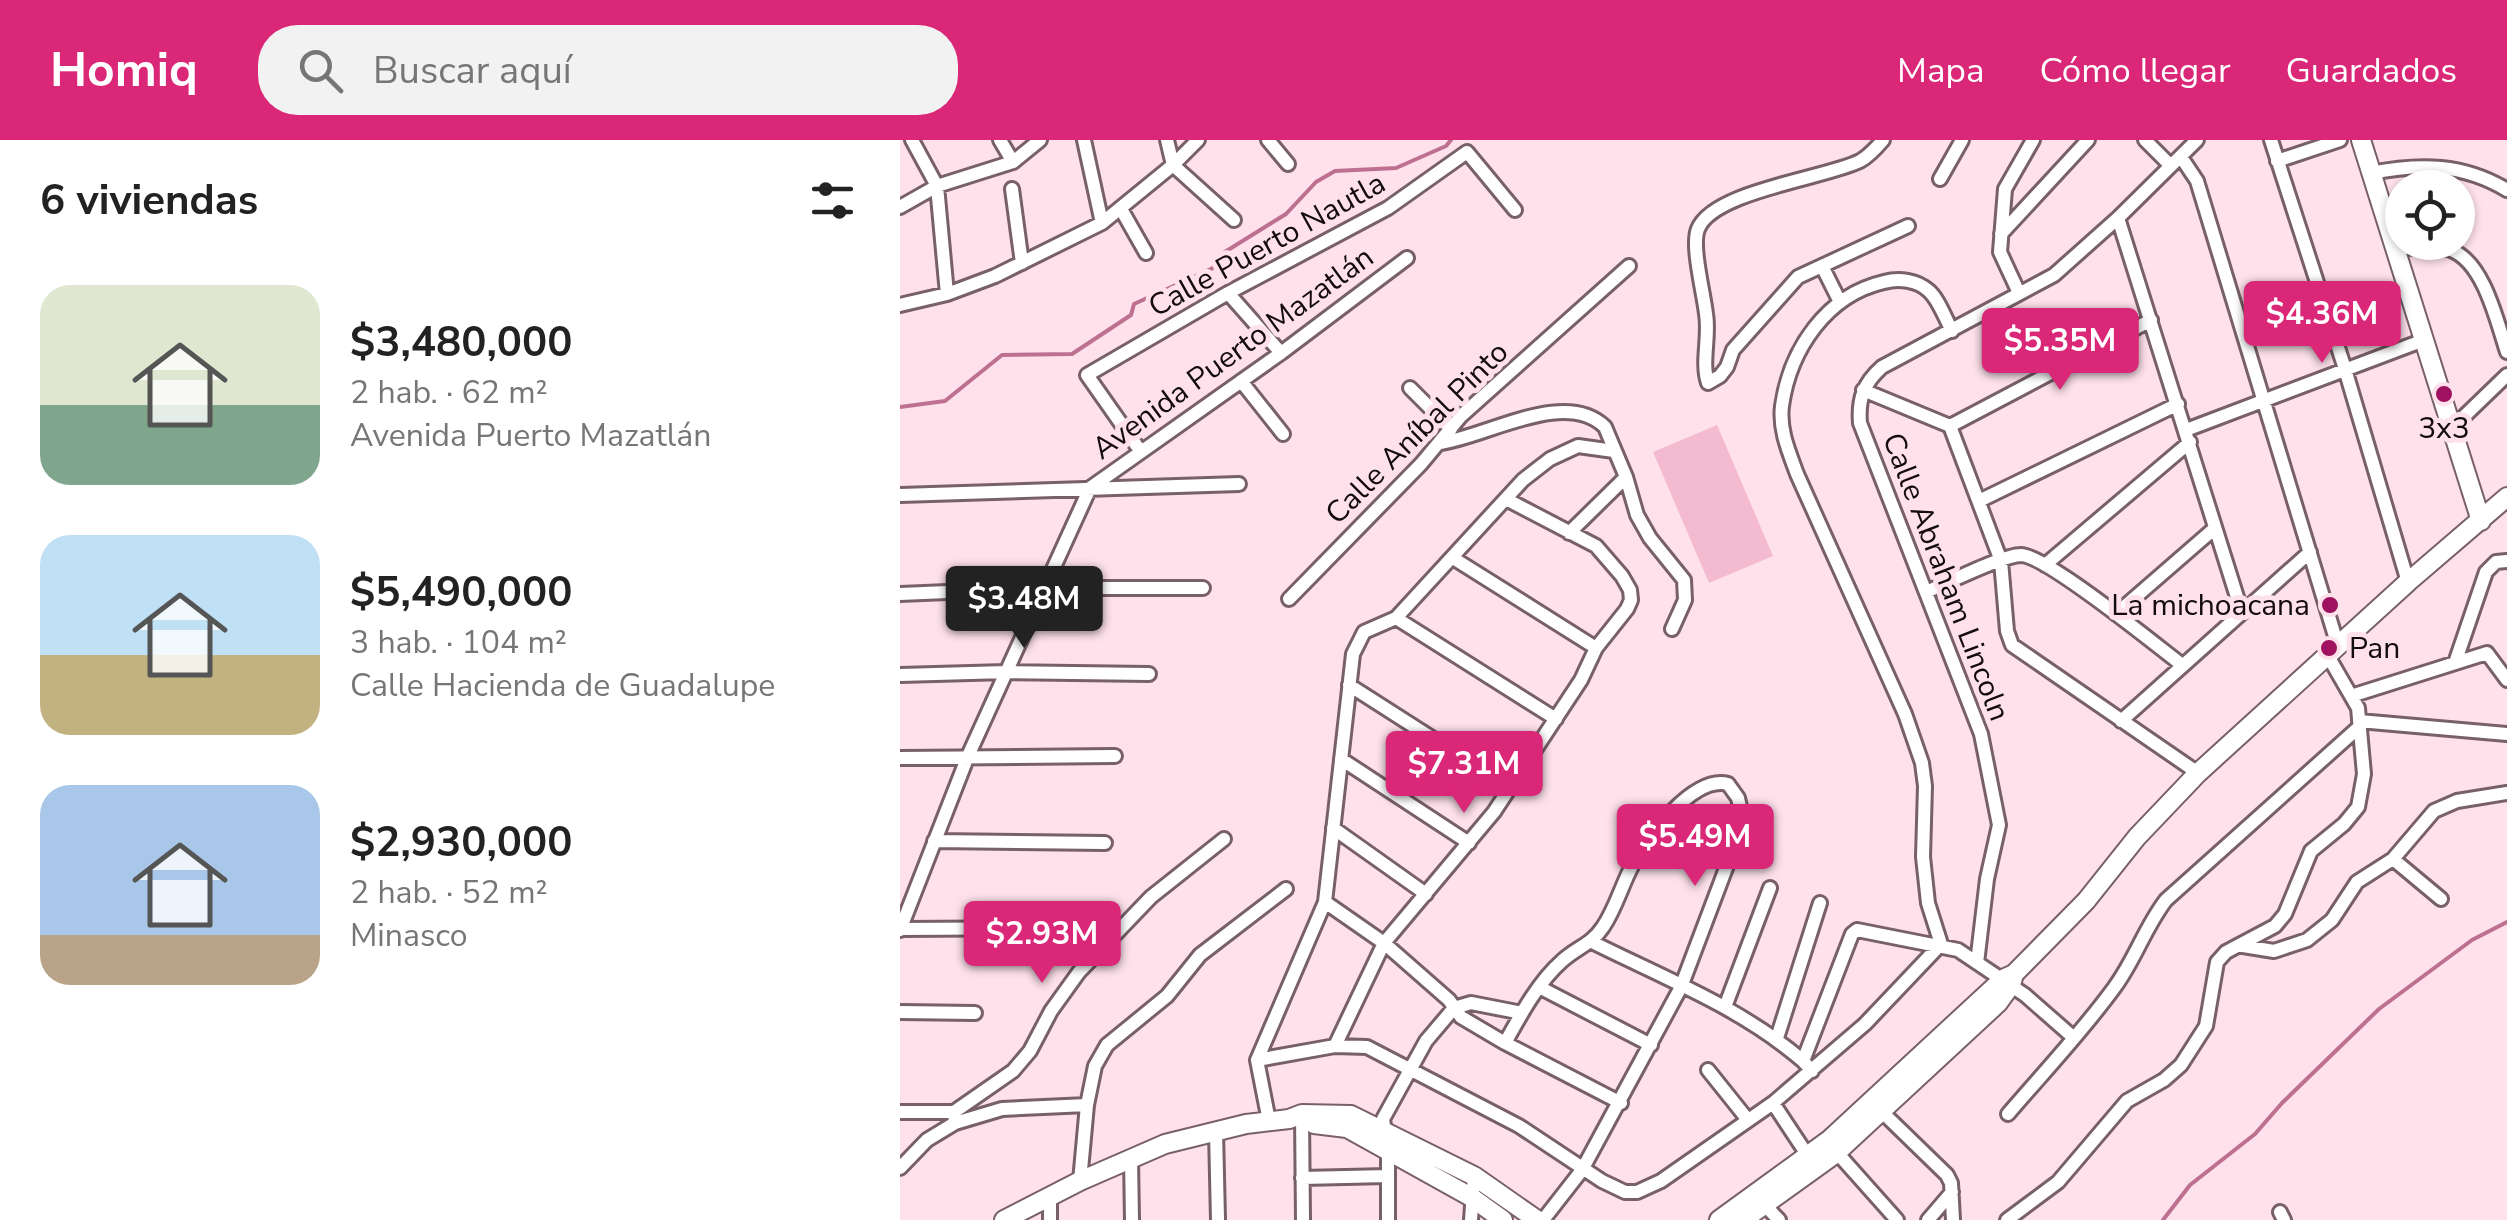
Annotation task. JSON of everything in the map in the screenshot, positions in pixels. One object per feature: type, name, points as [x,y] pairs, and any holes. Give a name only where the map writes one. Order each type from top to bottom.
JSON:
[{"type":"street","points":[[912,140],[937,186],[947,294]]},
{"type":"street","points":[[1000,140],[1013,162]]},
{"type":"street","points":[[900,207],[937,186],[1013,162],[1040,140]]},
{"type":"street","points":[[1084,140],[1102,223]]},
{"type":"street","points":[[1167,140],[1173,165],[1234,220]]},
{"type":"street","points":[[900,304],[947,294],[1022,263],[1102,223],[1198,140]]},
{"type":"street","points":[[1268,140],[1288,164]]},
{"type":"street","points":[[1883,140],[1861,160],[1728,204],[1705,219],[1697,230],[1709,334],[1705,376],[1708,383],[1720,376],[1733,350],[1798,277],[1908,226]]},
{"type":"street","points":[[1940,179],[1962,140]]},
{"type":"street","points":[[2019,293],[2000,252],[2005,189],[2033,140]]},
{"type":"street","points":[[2001,234],[2088,140]]},
{"type":"street","points":[[2007,1220],[2058,1182],[2127,1101],[2181,1066],[2206,1026],[2217,962],[2226,952],[2275,926],[2285,914],[2311,851],[2358,808],[2364,774],[2358,708],[2333,651],[2310,552],[2198,180],[2146,140]]},
{"type":"street","points":[[2198,140],[2054,274],[1882,366],[1863,390],[1950,426],[2001,561],[2012,646],[2198,773]]},
{"type":"street","points":[[2271,140],[2346,369],[2408,582]]},
{"type":"street","points":[[2277,161],[2340,140]]},
{"type":"street","points":[[2361,140],[2385,214]]},
{"type":"street","name":"Calle Puerto Nautla","points":[[1141,452],[1087,376],[1228,293],[1388,208],[1467,152],[1515,210]]},
{"type":"street","points":[[2372,172],[2402,166],[2450,168],[2472,173],[2507,190]]},
{"type":"street","points":[[1012,189],[1022,263]]},
{"type":"street","points":[[1120,209],[1146,253]]},
{"type":"street","points":[[2118,218],[2242,614]]},
{"type":"street","name":"Avenida Puerto Mazatlán","points":[[900,930],[968,756],[1090,488],[1407,258]]},
{"type":"street","points":[[2399,260],[2481,521]]},
{"type":"street","points":[[2467,260],[2485,286],[2507,352]]},
{"type":"street","name":"Calle Aníbal Pinto","points":[[1290,599],[1440,443],[1461,416],[1629,266]]},
{"type":"street","points":[[1822,266],[1838,300]]},
{"type":"street","points":[[1941,944],[1928,903],[1923,858],[1925,786],[1916,743],[1834,562],[1784,435],[1782,410],[1786,389],[1808,336],[1838,300],[1878,283],[1914,283],[1935,298],[1952,331]]},
{"type":"street","points":[[1228,293],[1282,352]]},
{"type":"street","points":[[1950,426],[2150,320]]},
{"type":"street","points":[[2045,565],[2188,436],[2264,400],[2424,340]]},
{"type":"street","points":[[2451,428],[2507,375]]},
{"type":"street","points":[[1241,381],[1283,434]]},
{"type":"street","points":[[1410,388],[1450,430]]},
{"type":"street","name":"Calle Abraham Lincoln","points":[[1863,390],[1860,423],[1978,721],[1999,824],[1976,962]]},
{"type":"street","points":[[1979,502],[2178,404]]},
{"type":"street","points":[[1440,443],[1540,414],[1585,414],[1599,422],[1605,427],[1626,478],[1637,515],[1684,580],[1685,600],[1672,629]]},
{"type":"street","points":[[1269,1120],[1257,1060],[1325,902],[1357,640],[1375,625],[1396,618],[1523,480],[1568,449],[1578,446],[1614,451]]},
{"type":"street","points":[[1568,533],[1626,478]]},
{"type":"street","points":[[900,494],[1239,484]]},
{"type":"street","points":[[1719,1220],[1760,1200],[1832,1147],[1998,1003],[2009,979],[2086,900],[2137,837],[2198,773],[2408,582],[2507,498]]},
{"type":"street","points":[[1335,1046],[1384,942],[1469,843],[1510,788],[1556,719],[1596,648],[1627,609],[1630,590],[1596,546],[1506,499]]},
{"type":"street","points":[[2116,614],[2215,528]]},
{"type":"street","points":[[2121,722],[2310,552]]},
{"type":"street","points":[[1926,592],[2001,561],[2021,555],[2033,557],[2182,665]]},
{"type":"street","points":[[1453,558],[1596,648]]},
{"type":"street","points":[[2455,662],[2486,572],[2496,562],[2507,560]]},
{"type":"street","points":[[900,594],[1044,588],[1203,588]]},
{"type":"street","points":[[1396,618],[1556,719]]},
{"type":"street","points":[[2351,696],[2487,653],[2507,680]]},
{"type":"street","points":[[900,675],[1148,674]]},
{"type":"street","points":[[1349,684],[1510,788]]},
{"type":"street","points":[[2008,1114],[2115,987],[2166,900],[2359,724],[2507,734]]},
{"type":"street","points":[[900,758],[1115,756]]},
{"type":"street","points":[[1341,760],[1469,843]]},
{"type":"street","points":[[1004,1220],[1131,1158],[1216,1130],[1269,1120],[1351,1114],[1474,1176],[1540,1220],[1582,1170],[1681,987],[1737,839],[1738,798],[1728,784],[1717,781],[1696,790],[1654,834],[1635,860],[1606,924],[1592,942],[1562,960],[1522,1012],[1505,1044]]},
{"type":"street","points":[[2242,946],[2274,951],[2307,940],[2332,920],[2356,882],[2393,858],[2441,806],[2507,793]]},
{"type":"street","points":[[1333,828],[1426,894]]},
{"type":"street","points":[[900,1168],[927,1140],[1013,1071],[1030,1052],[1050,1011],[1079,972],[1141,906],[1224,839]]},
{"type":"street","points":[[934,841],[1105,843]]},
{"type":"street","points":[[2393,858],[2441,900]]},
{"type":"street","points":[[1725,1008],[1770,888]]},
{"type":"street","points":[[1080,1181],[1087,1105],[1095,1066],[1106,1045],[1167,996],[1200,955],[1286,890]]},
{"type":"street","points":[[1325,902],[1384,942],[1460,1017],[1621,1102]]},
{"type":"street","points":[[1777,1038],[1820,904]]},
{"type":"street","points":[[900,930],[1072,928]]},
{"type":"street","points":[[1807,1066],[1852,934],[1857,930],[1958,950],[2009,979],[2074,1038]]},
{"type":"street","points":[[1592,942],[1725,1008],[1777,1038],[1807,1066]]},
{"type":"street","points":[[1257,1060],[1335,1046],[1367,1047],[1519,1126],[1613,1187],[1637,1192],[1661,1181],[1773,1103],[1807,1066],[1865,1024],[1941,944]]},
{"type":"street","points":[[1541,988],[1651,1044]]},
{"type":"street","points":[[1388,1220],[1388,1153],[1383,1119],[1426,1041],[1454,1008],[1471,1003],[1522,1012]]},
{"type":"street","points":[[900,1012],[975,1013]]},
{"type":"street","points":[[1708,1070],[1748,1120]]},
{"type":"street","points":[[1773,1103],[1812,1162]]},
{"type":"street","points":[[900,1112],[955,1117],[1002,1109],[1087,1105]]},
{"type":"street","points":[[1878,1107],[1947,1175],[1953,1220]]},
{"type":"street","points":[[1298,1119],[1347,1128],[1471,1197],[1503,1220]]},
{"type":"street","points":[[1298,1119],[1303,1220]]},
{"type":"street","points":[[1216,1130],[1218,1220]]},
{"type":"street","points":[[1832,1147],[1897,1220]]},
{"type":"street","points":[[1131,1158],[1132,1220]]},
{"type":"street","points":[[1302,1178],[1388,1176]]},
{"type":"street","points":[[1471,1220],[1474,1176]]},
{"type":"street","points":[[1928,1220],[1952,1192]]},
{"type":"street","points":[[1050,1197],[1050,1220]]},
{"type":"street","points":[[1742,1220],[1760,1200]]},
{"type":"street","points":[[1760,1200],[1779,1220]]},
{"type":"shaded area","points":[[1717,425],[1773,556],[1709,583],[1653,452]]},
{"type":"waterway","points":[[900,407],[945,401],[1002,355],[1072,354],[1131,315],[1134,304],[1213,268],[1220,255],[1286,214],[1316,182],[1335,171],[1396,168],[1446,146],[1451,140]]},
{"type":"waterway","points":[[2163,1220],[2190,1185],[2255,1134],[2379,1009],[2472,940],[2507,922]]},
{"type":"place","name":"3x3","points":[[2444,394]]},
{"type":"place","name":"La michoacana","points":[[2330,605]]},
{"type":"place","name":"Pan","points":[[2329,648]]}]
